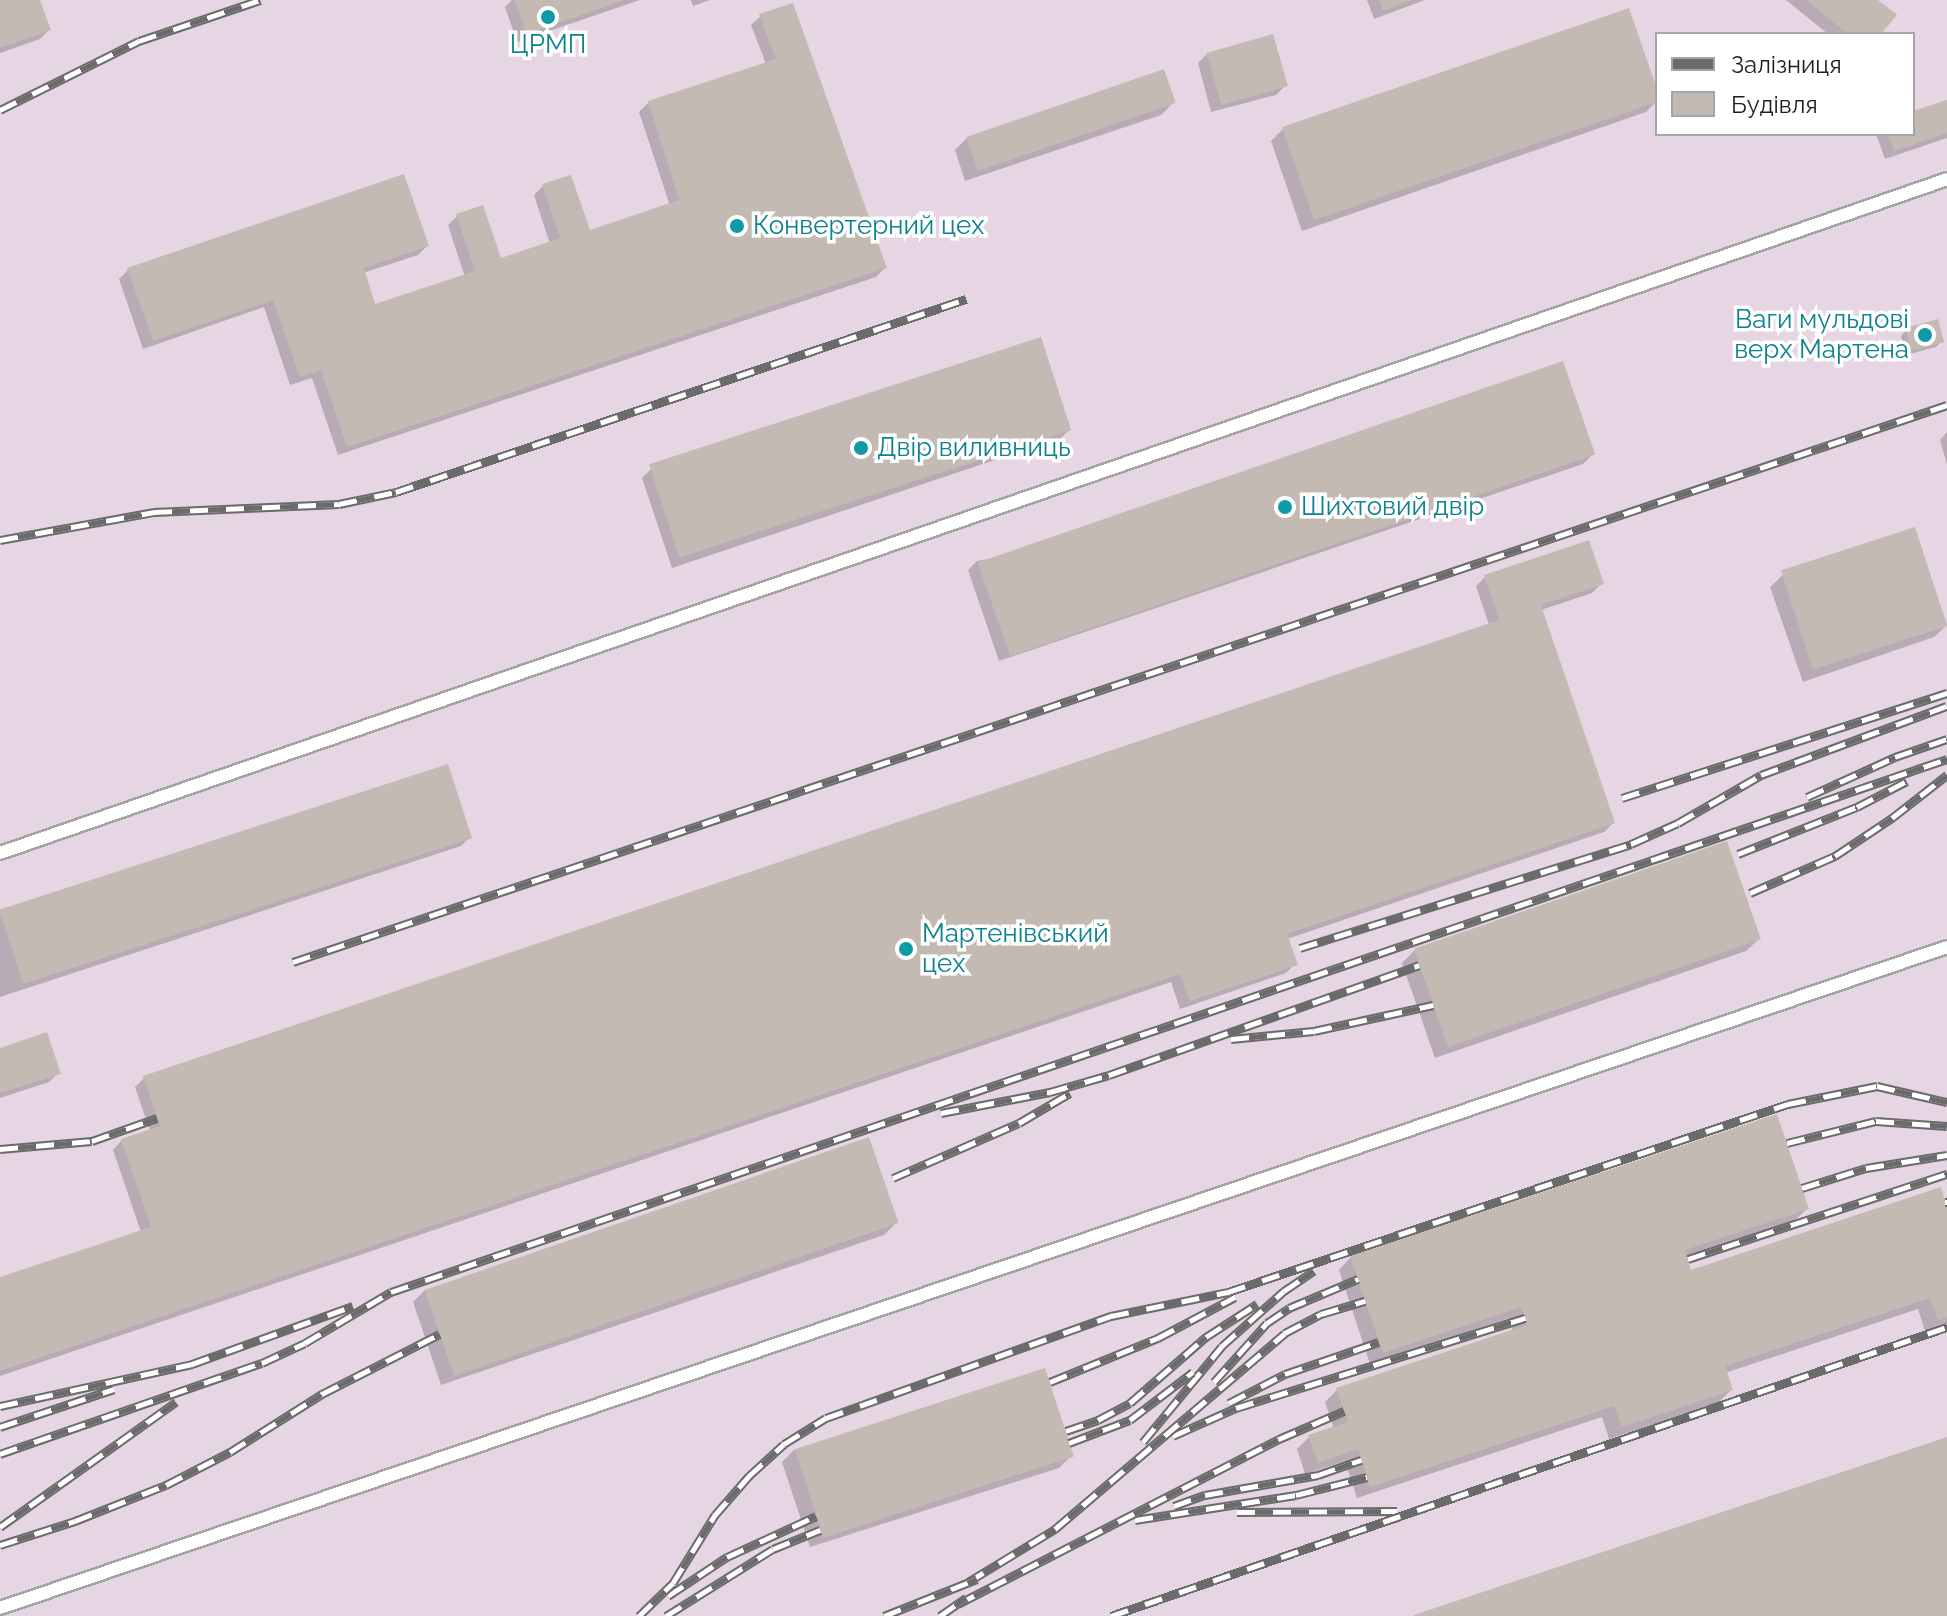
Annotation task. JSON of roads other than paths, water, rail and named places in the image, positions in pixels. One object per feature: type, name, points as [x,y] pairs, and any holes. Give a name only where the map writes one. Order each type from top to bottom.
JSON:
[{"type":"lane","points":[[0,853],[1947,179]]},
{"type":"lane","points":[[0,1608],[1947,947]]},
{"type":"railway","points":[[0,110],[139,41],[260,0]]},
{"type":"railway","points":[[0,540],[154,512],[339,504],[396,492],[966,299]]},
{"type":"railway","points":[[293,962],[1947,405]]},
{"type":"railway","points":[[1622,798],[1947,693]]},
{"type":"railway","points":[[1300,948],[1631,844],[1678,823],[1761,775],[1947,706]]},
{"type":"railway","points":[[1807,797],[1895,757],[1947,739]]},
{"type":"railway","points":[[0,1454],[262,1363],[305,1343],[391,1292],[1947,759]]},
{"type":"railway","points":[[1750,893],[1835,856],[1892,818],[1947,775]]},
{"type":"railway","points":[[1738,854],[1857,807],[1907,781]]},
{"type":"railway","points":[[941,1113],[1050,1092],[1109,1075],[1419,965]]},
{"type":"railway","points":[[1231,1039],[1314,1031],[1433,1005]]},
{"type":"railway","points":[[639,1616],[673,1583],[715,1515],[749,1476],[784,1444],[826,1418],[1111,1316],[1228,1292],[1788,1104],[1877,1086],[1947,1102]]},
{"type":"railway","points":[[893,1178],[1019,1123],[1070,1093]]},
{"type":"railway","points":[[0,1149],[92,1141],[157,1118]]},
{"type":"railway","points":[[1787,1143],[1876,1121],[1947,1126]]},
{"type":"railway","points":[[1802,1188],[1866,1168],[1947,1155]]},
{"type":"railway","points":[[1688,1259],[1947,1174]]},
{"type":"railway","points":[[1143,1442],[1222,1346],[1284,1291],[1314,1271]]},
{"type":"railway","points":[[1214,1382],[1267,1323],[1289,1308],[1358,1279]]},
{"type":"railway","points":[[1050,1382],[1158,1338],[1235,1297]]},
{"type":"railway","points":[[968,1582],[1055,1529],[1285,1333],[1321,1314],[1365,1301]]},
{"type":"railway","points":[[1066,1431],[1098,1420],[1130,1403],[1206,1337],[1257,1304]]},
{"type":"railway","points":[[0,1406],[192,1364],[353,1306]]},
{"type":"railway","points":[[1173,1436],[1236,1408],[1525,1318]]},
{"type":"railway","points":[[1111,1616],[1947,1327]]},
{"type":"railway","points":[[0,1545],[75,1521],[166,1485],[230,1452],[322,1394],[440,1334]]},
{"type":"railway","points":[[1229,1403],[1285,1374],[1379,1342]]},
{"type":"railway","points":[[1069,1443],[1130,1420],[1193,1372]]},
{"type":"railway","points":[[0,1427],[114,1389]]},
{"type":"railway","points":[[0,1527],[176,1402]]},
{"type":"railway","points":[[958,1604],[1279,1439],[1344,1411]]},
{"type":"railway","points":[[1174,1506],[1205,1495],[1318,1475],[1361,1460]]},
{"type":"railway","points":[[1135,1520],[1296,1495],[1367,1477]]},
{"type":"railway","points":[[1237,1512],[1397,1511]]},
{"type":"railway","points":[[668,1596],[727,1557],[816,1516]]},
{"type":"railway","points":[[666,1616],[773,1549],[820,1530]]},
{"type":"railway","points":[[884,1616],[977,1579]]},
{"type":"railway","points":[[940,1616],[966,1598]]},
{"type":"place","name":"ЦРМП","points":[[548,17]]},
{"type":"place","name":"Конвертерний цех","points":[[737,226]]},
{"type":"place","name":"Ваги мульдові верх Мартена","points":[[1925,335]]},
{"type":"place","name":"Двір виливниць","points":[[861,448]]},
{"type":"place","name":"Шихтовий двір","points":[[1285,507]]},
{"type":"place","name":"Мартенівський цех","points":[[906,949]]}]
